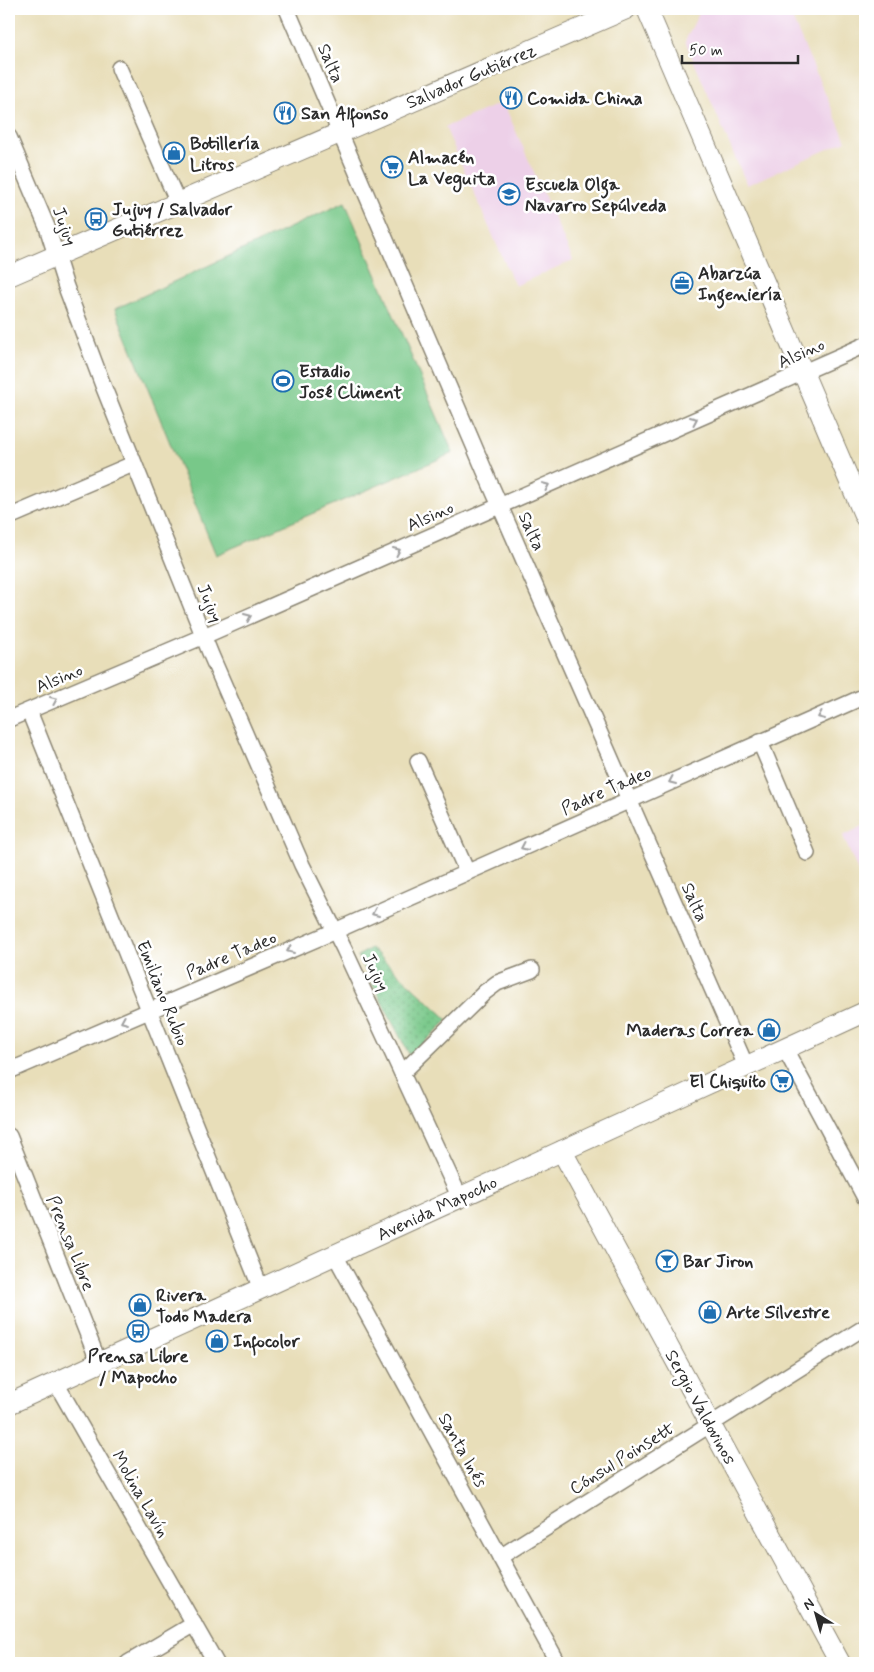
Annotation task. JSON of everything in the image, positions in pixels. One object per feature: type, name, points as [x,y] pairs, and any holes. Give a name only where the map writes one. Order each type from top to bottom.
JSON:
[{"type":"main road","name":"Salvador Gutiérrez","points":[[9,276],[626,9]]},
{"type":"main road","points":[[647,9],[865,517]]},
{"type":"main road","name":"Avenida Mapocho","points":[[9,1404],[865,1012]]},
{"type":"main road","name":"Sergio Valdovinos","points":[[562,1151],[840,1663]]},
{"type":"street","name":"Salta","points":[[287,9],[500,506],[746,1066]]},
{"type":"street","points":[[119,68],[178,203]]},
{"type":"street","name":"Jujuy","points":[[9,137],[47,227],[66,287],[133,464],[204,636],[302,865],[460,1198]]},
{"type":"street","name":"Alsino","points":[[9,720],[865,345]]},
{"type":"street","points":[[9,517],[133,464]]},
{"type":"street","name":"Padre Tadeo","points":[[9,1071],[334,931],[865,696]]},
{"type":"street","name":"Emiliano Rubio","points":[[29,711],[261,1288]]},
{"type":"street","points":[[760,742],[808,853]]},
{"type":"street","points":[[418,761],[467,872]]},
{"type":"street","points":[[402,1073],[484,992],[497,983],[532,970]]},
{"type":"street","points":[[785,1049],[865,1198]]},
{"type":"street","name":"Prensa Libre","points":[[9,1136],[99,1363]]},
{"type":"street","name":"Santa Inés","points":[[335,1255],[558,1663]]},
{"type":"street","name":"Cónsul Poinsett","points":[[500,1557],[865,1327]]},
{"type":"street","name":"Molina Lavín","points":[[56,1383],[216,1663]]},
{"type":"street","points":[[128,1663],[194,1624]]},
{"type":"shaded area","points":[[708,9],[788,9],[846,141],[747,185],[685,41],[699,13]]},
{"type":"shaded area","name":"Escuela Olga Navarro Sepúlveda","points":[[503,102],[573,260],[515,286],[445,127]]},
{"type":"shaded area","points":[[865,825],[865,888],[843,836]]},
{"type":"green space","name":"Estadio José Climent","points":[[345,202],[453,453],[216,555],[115,309]]},
{"type":"green space","points":[[371,948],[448,1020],[410,1056],[358,956]]},
{"type":"place","name":"Comida China","points":[[511,98]]},
{"type":"place","name":"San Alfonso","points":[[285,113]]},
{"type":"place","name":"Botillería Litros","points":[[174,153]]},
{"type":"place","name":"Almacén La Veguita","points":[[392,167]]},
{"type":"place","name":"Escuela Olga Navarro Sepúlveda","points":[[509,194]]},
{"type":"place","name":"Jujuy / Salvador Gutiérrez","points":[[96,219]]},
{"type":"place","name":"Abarzúa Ingeniería","points":[[682,283]]},
{"type":"place","name":"Estadio José Climent","points":[[283,381]]},
{"type":"place","name":"Maderas Correa","points":[[769,1030]]},
{"type":"place","name":"El Chiquito","points":[[782,1081]]},
{"type":"place","name":"Bar Jiron","points":[[667,1261]]},
{"type":"place","name":"Rivera Todo Madera","points":[[140,1305]]},
{"type":"place","name":"Arte Silvestre","points":[[710,1312]]},
{"type":"place","name":"Prensa Libre / Mapocho","points":[[138,1331]]},
{"type":"place","name":"Infocolor","points":[[217,1341]]}]
